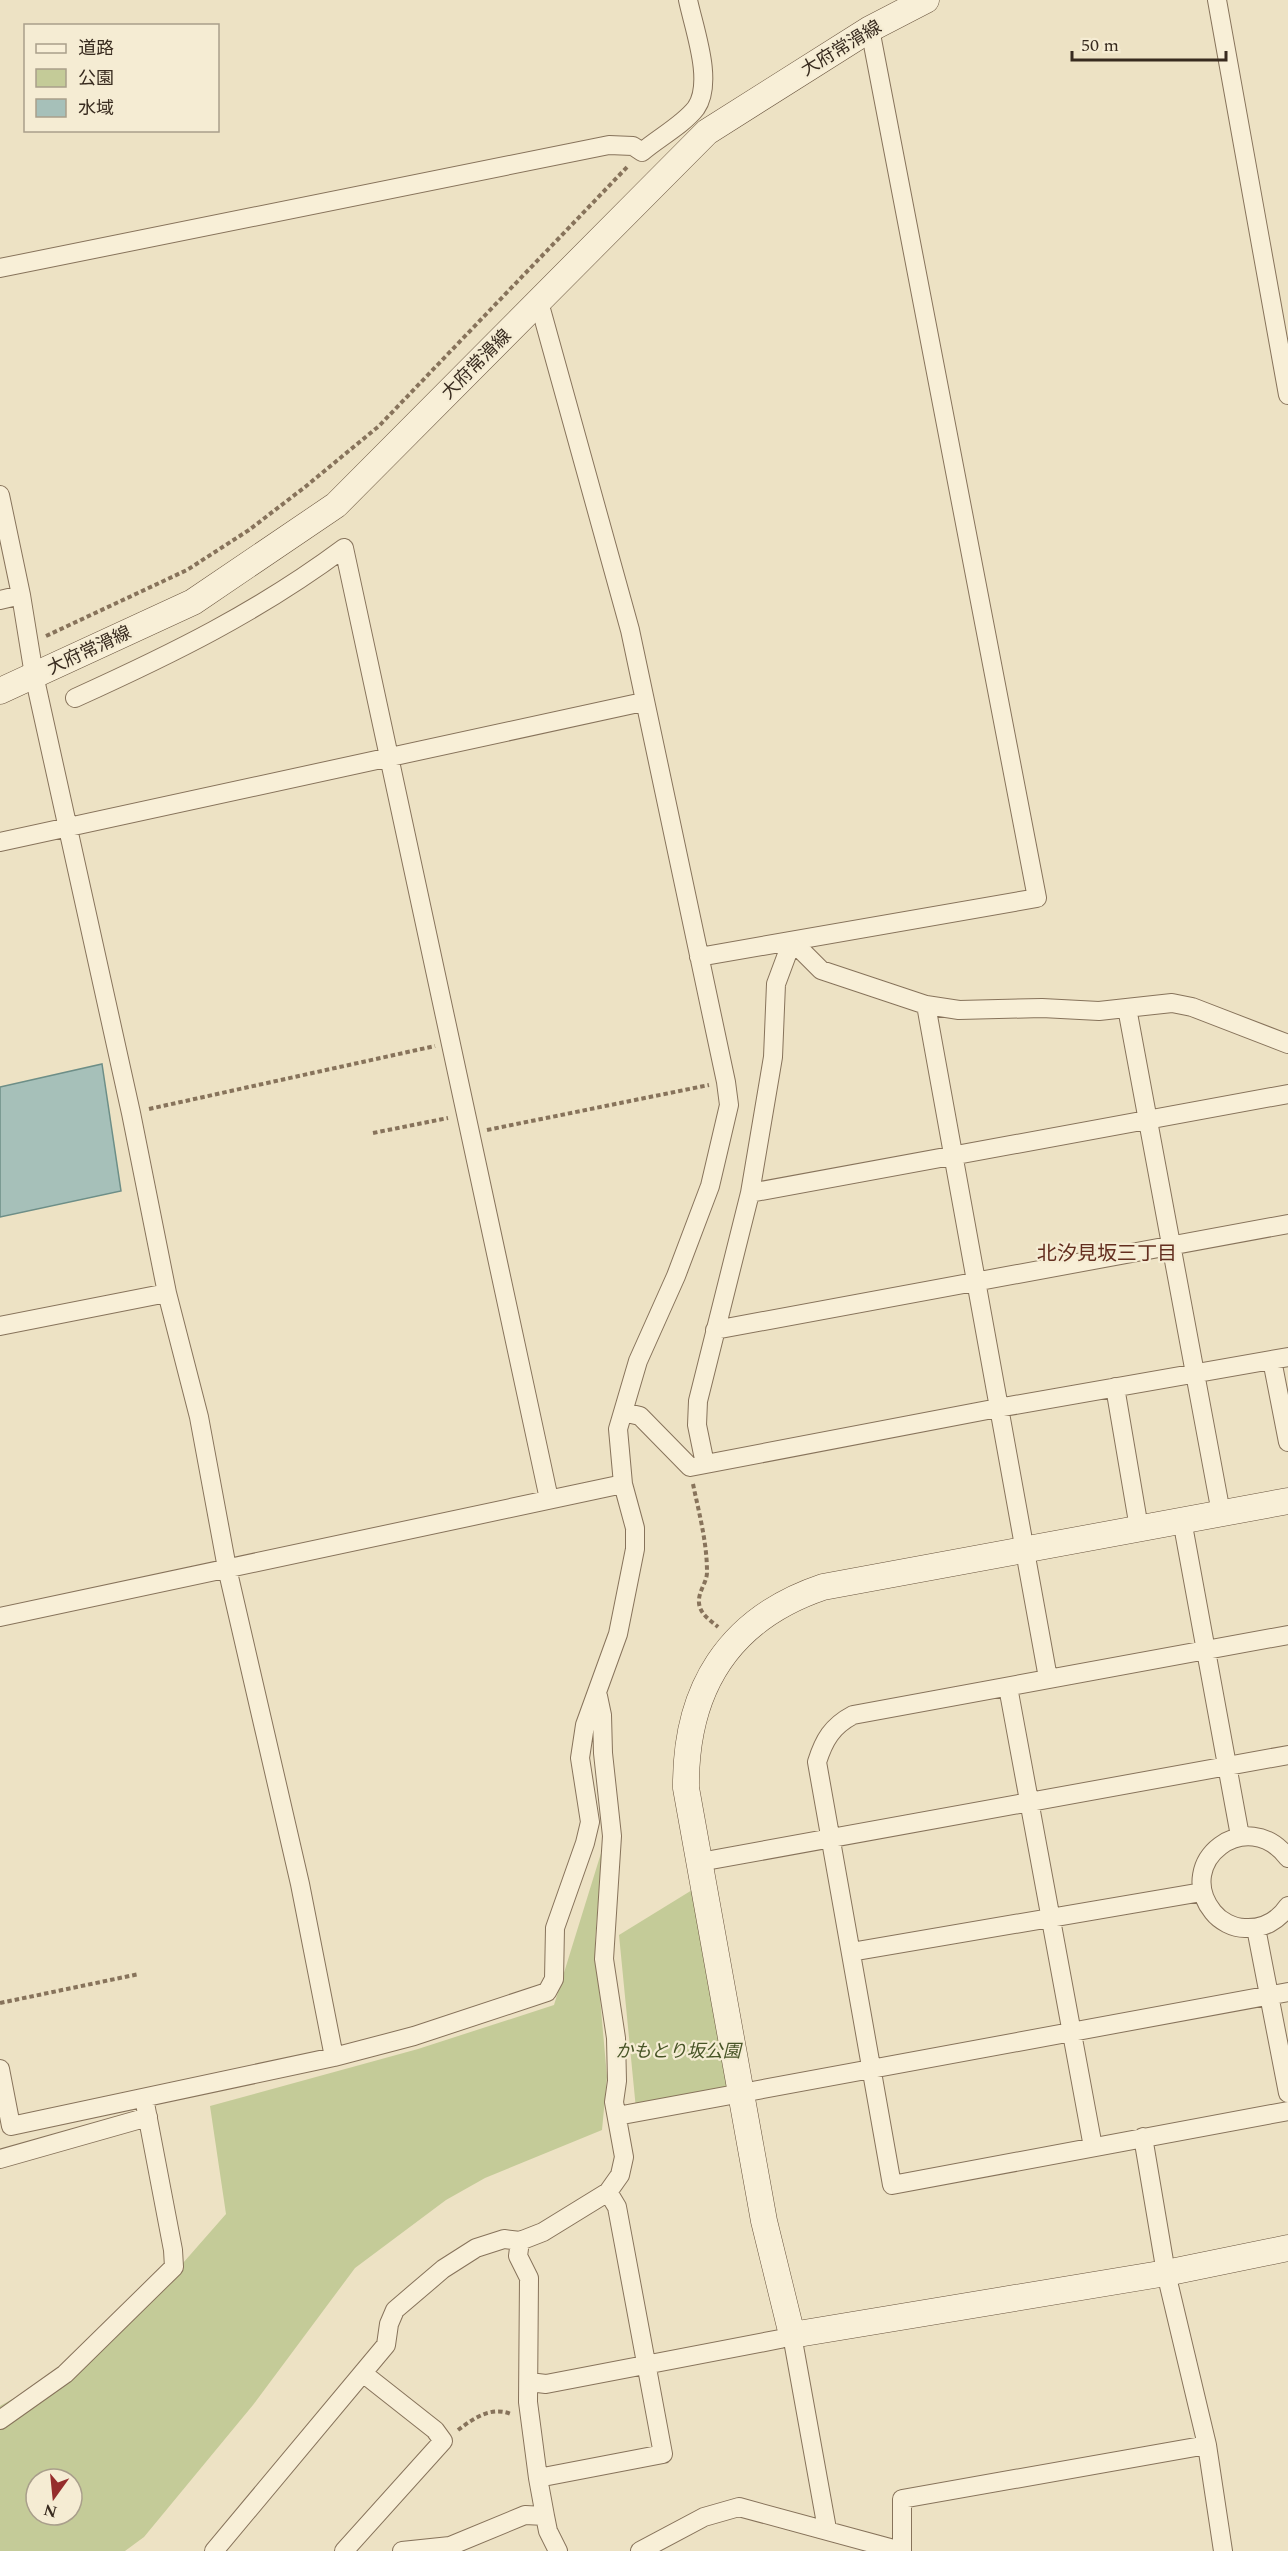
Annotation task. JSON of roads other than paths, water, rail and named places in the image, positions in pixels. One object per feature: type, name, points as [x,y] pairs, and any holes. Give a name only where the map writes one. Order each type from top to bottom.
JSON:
[{"type":"street","points":[[0,268],[609,145],[633,146],[642,152],[694,110],[702,98],[704,78],[688,0]]},
{"type":"street","points":[[1217,0],[1288,395]]},
{"type":"street","name":"大府常滑線","points":[[0,691],[193,602],[336,504],[707,132],[870,29],[921,1]]},
{"type":"street","points":[[699,957],[1037,898],[870,29]]},
{"type":"street","points":[[0,2069],[11,2126],[334,2057],[414,2036],[534,1997],[547,1992],[551,1987],[555,1928],[585,1843],[590,1822],[580,1758],[585,1725],[598,1696],[618,1634],[635,1549],[635,1528],[623,1484],[618,1429],[638,1361],[676,1276],[710,1186],[729,1105],[657,752],[643,702],[630,630],[539,302]]},
{"type":"street","points":[[0,495],[21,595],[34,675],[131,1113],[167,1293],[199,1417],[227,1568],[300,1884],[334,2057]]},
{"type":"street","points":[[75,698],[243,616],[344,548],[468,1114],[521,1375],[549,1499]]},
{"type":"street","points":[[0,600],[21,595]]},
{"type":"street","points":[[0,842],[643,702]]},
{"type":"street","points":[[792,941],[821,970],[926,1005],[959,1010],[1042,1008],[1099,1011],[1172,1003],[1192,1007],[1288,1044]]},
{"type":"street","points":[[698,1466],[698,1401],[750,1193],[773,1057],[776,984],[792,941]]},
{"type":"street","points":[[926,1005],[974,1282],[1048,1678]]},
{"type":"street","points":[[1127,1008],[1221,1513]]},
{"type":"street","points":[[750,1193],[1288,1094]]},
{"type":"street","points":[[716,1330],[1288,1224]]},
{"type":"street","points":[[0,1326],[167,1293]]},
{"type":"street","points":[[698,1466],[998,1408],[1280,1358],[1288,1442]]},
{"type":"street","points":[[1115,1387],[1139,1528]]},
{"type":"street","points":[[624,1412],[640,1416],[698,1466]]},
{"type":"street","points":[[0,1617],[623,1484]]},
{"type":"street","points":[[827,2529],[792,2335],[764,2220],[686,1788],[686,1754],[699,1697],[714,1670],[735,1642],[772,1610],[795,1596],[823,1587],[1023,1548],[1288,1501]]},
{"type":"street","points":[[1182,1520],[1240,1836]]},
{"type":"street","points":[[1288,1635],[853,1715],[839,1723],[828,1735],[817,1762],[892,2185],[1288,2110]]},
{"type":"street","points":[[1008,1687],[1093,2147]]},
{"type":"street","points":[[214,2551],[364,2374],[386,2345],[389,2324],[395,2310],[406,2299],[443,2269],[476,2248],[504,2239],[520,2241],[543,2232],[608,2192],[620,2175],[624,2157],[614,2102],[617,2080],[616,2038],[604,1959],[612,1836],[603,1754],[602,1715],[598,1696]]},
{"type":"street","points":[[700,1862],[1288,1755]]},
{"type":"street","points":[[1288,1858],[1280,1848],[1268,1840],[1254,1836],[1240,1836],[1226,1841],[1214,1850],[1206,1863],[1202,1877],[1202,1892],[1207,1905],[1222,1920],[1241,1928],[1256,1928],[1270,1923],[1288,1906]]},
{"type":"street","points":[[851,1952],[1202,1892]]},
{"type":"street","points":[[1256,1928],[1288,2093]]},
{"type":"street","points":[[617,2116],[742,2091],[1288,1992]]},
{"type":"street","points":[[0,2420],[65,2374],[141,2302],[174,2267],[173,2250],[144,2097]]},
{"type":"street","points":[[0,2158],[148,2117]]},
{"type":"street","points":[[1143,2137],[1166,2273],[1207,2445],[1223,2551]]},
{"type":"street","points":[[538,2478],[663,2454],[617,2207],[608,2192]]},
{"type":"street","points":[[520,2241],[518,2256],[529,2278],[528,2382],[531,2421],[548,2531],[558,2551]]},
{"type":"street","points":[[528,2382],[546,2384],[792,2335],[1166,2273],[1288,2248]]},
{"type":"street","points":[[344,2551],[443,2441],[435,2430],[364,2374]]},
{"type":"street","points":[[640,2551],[704,2517],[738,2507],[827,2529],[902,2551],[902,2499],[1207,2445]]},
{"type":"street","points":[[402,2551],[450,2546],[525,2515],[545,2516]]},
{"type":"water","points":[[102,1064],[121,1191],[0,1217],[0,1087]]},
{"type":"district","name":"北汐見坂三丁目","points":[[1107,1253]]},
{"type":"park label","name":"かもとり坂公園","points":[[678,2051]]}]
